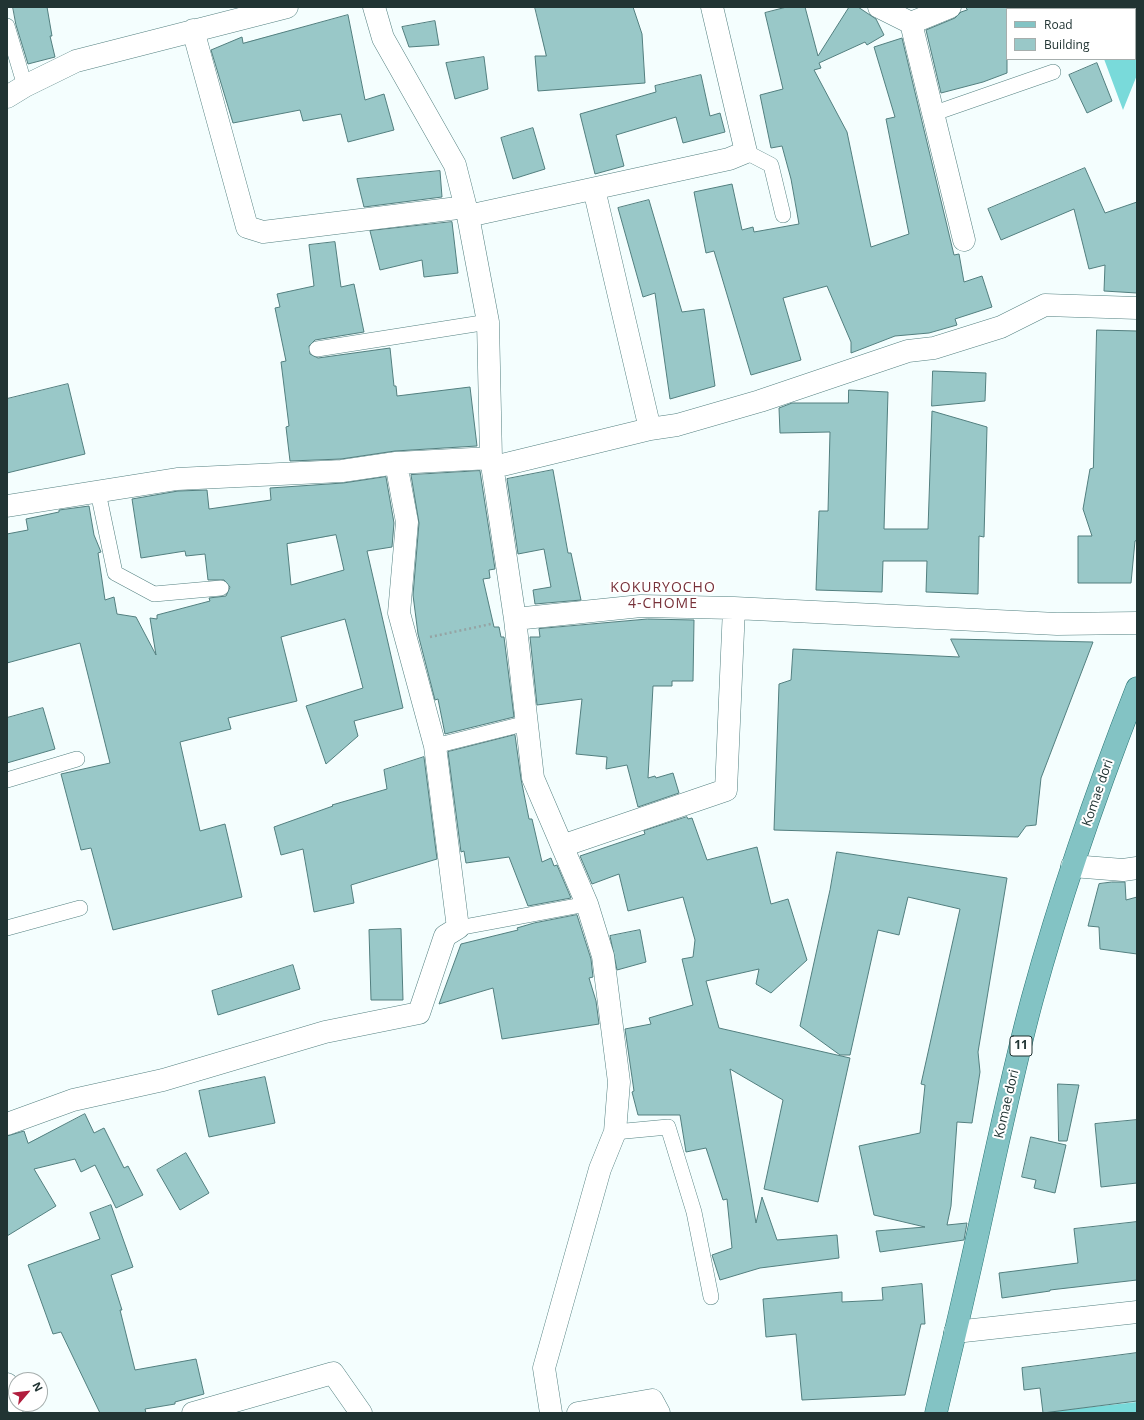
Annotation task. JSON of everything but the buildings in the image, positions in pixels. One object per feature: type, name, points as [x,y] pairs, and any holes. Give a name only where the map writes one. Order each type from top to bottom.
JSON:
[{"type":"main road","name":"Komae dori","points":[[936,1413],[1004,1112],[1032,1000],[1072,866],[1109,759],[1137,688]]},
{"type":"street","points":[[16,91],[76,62],[193,30],[287,7]]},
{"type":"street","points":[[374,7],[383,38],[455,165],[467,212],[488,322],[493,463],[515,619],[534,778],[587,904],[603,956],[619,1082],[615,1132],[600,1169],[544,1368],[551,1413]]},
{"type":"street","points":[[193,30],[247,227],[263,232],[467,212],[594,189],[729,159],[746,152],[712,7]]},
{"type":"street","points":[[879,7],[911,23],[935,113],[964,240]]},
{"type":"street","points":[[911,23],[950,7]]},
{"type":"street","points":[[594,189],[650,429]]},
{"type":"street","points":[[7,506],[177,479],[342,471],[396,463],[493,463],[650,429],[677,425],[760,400],[908,351],[942,346],[1001,327],[1045,305],[1137,308]]},
{"type":"street","points":[[7,1124],[73,1100],[163,1080],[325,1032],[419,1013],[445,936],[458,928],[435,746],[399,613],[407,522],[396,463]]},
{"type":"street","points":[[515,619],[641,606],[734,608],[1057,624],[1137,623]]},
{"type":"street","points":[[562,846],[726,790],[734,608]]},
{"type":"street","points":[[1072,866],[1123,870],[1137,868]]},
{"type":"street","points":[[955,1332],[1137,1312]]},
{"type":"street","points":[[194,1413],[333,1373],[361,1413]]},
{"type":"street","points":[[578,1413],[652,1400],[659,1413]]},
{"type":"lane","points":[[7,26],[16,91]]},
{"type":"lane","points":[[935,113],[1053,72]]},
{"type":"lane","points":[[746,152],[771,165],[783,215]]},
{"type":"lane","points":[[317,349],[488,322]]},
{"type":"lane","points":[[98,492],[115,573],[154,594],[221,588]]},
{"type":"lane","points":[[435,746],[527,723]]},
{"type":"lane","points":[[7,780],[77,759]]},
{"type":"lane","points":[[458,928],[587,904]]},
{"type":"lane","points":[[7,928],[80,908]]},
{"type":"lane","points":[[615,1132],[668,1127],[694,1212],[711,1297]]},
{"type":"path","points":[[407,641],[515,619]]},
{"type":"shaded area","points":[[1137,42],[1137,75],[1123,110],[1104,60],[1136,60]]},
{"type":"shaded area","points":[[1137,1402],[1137,1413],[1037,1413]]},
{"type":"district","name":"KOKURYOCHO 4-CHOME","points":[[663,596]]}]
